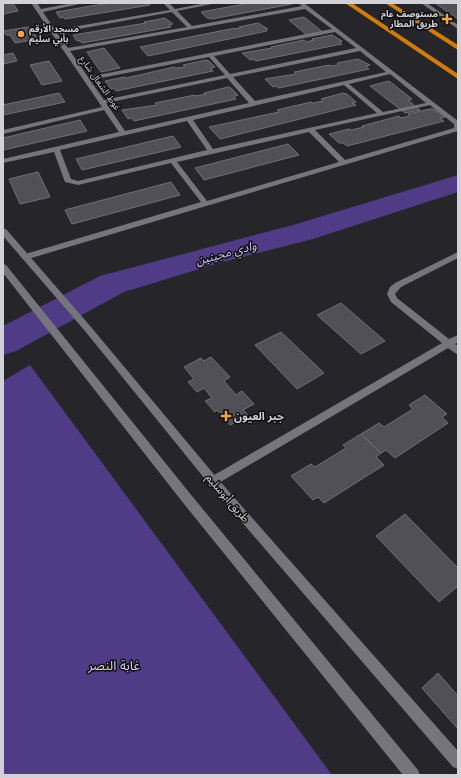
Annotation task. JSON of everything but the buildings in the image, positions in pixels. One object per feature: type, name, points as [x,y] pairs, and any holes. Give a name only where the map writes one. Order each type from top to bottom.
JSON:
[{"type":"highway","points":[[348,3],[458,77]]},
{"type":"highway","points":[[388,3],[458,48]]},
{"type":"street","name":"غوط الشعال شارع","points":[[34,3],[124,134]]},
{"type":"street","points":[[39,11],[81,3]]},
{"type":"street","points":[[166,3],[191,28]]},
{"type":"street","points":[[54,32],[214,3]]},
{"type":"street","points":[[424,3],[458,27]]},
{"type":"street","points":[[25,257],[457,129],[457,123],[433,103],[304,5],[191,28],[67,50]]},
{"type":"street","points":[[86,79],[337,30]]},
{"type":"street","points":[[3,132],[104,105],[228,76],[361,48]]},
{"type":"street","points":[[210,55],[254,104]]},
{"type":"street","points":[[3,161],[392,72]]},
{"type":"street","points":[[345,83],[382,114]]},
{"type":"street","points":[[56,149],[68,180],[78,183],[211,151],[433,103]]},
{"type":"street","points":[[189,119],[211,151]]},
{"type":"street","points":[[311,130],[344,163]]},
{"type":"street","points":[[173,161],[206,204]]},
{"type":"street","name":"طريق أبوسليم","points":[[3,231],[88,329],[213,481],[458,762]]},
{"type":"street","points":[[458,255],[398,285],[393,289],[391,294],[394,300],[458,351]]},
{"type":"street","points":[[3,267],[20,286],[188,500],[412,775]]},
{"type":"street","points":[[213,481],[458,338]]},
{"type":"shaded area","name":"غابة النصر","points":[[30,365],[332,775],[3,775],[3,381]]},
{"type":"waterway","name":"وادي مجينين","points":[[3,342],[112,284],[209,256],[302,232],[458,183]]},
{"type":"place","name":"مستوصف عام طريق المطار","points":[[447,19]]},
{"type":"place","name":"مسجد الأرقم بأبي سليم","points":[[21,34]]},
{"type":"place","name":"جبر العيون","points":[[226,416]]}]
